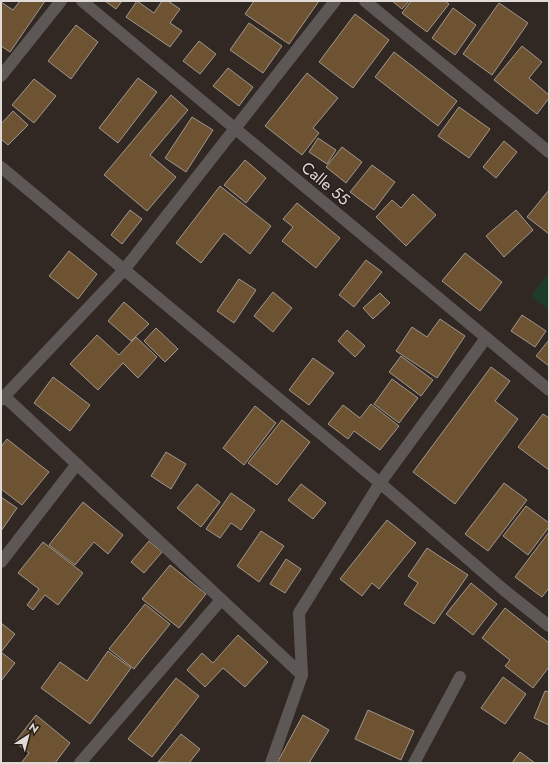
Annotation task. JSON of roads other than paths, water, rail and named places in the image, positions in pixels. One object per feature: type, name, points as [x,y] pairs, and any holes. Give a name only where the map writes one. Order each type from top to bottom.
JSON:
[{"type":"street","points":[[1,76],[61,1]]},
{"type":"street","name":"Calle 55","points":[[82,1],[549,390]]},
{"type":"street","points":[[302,675],[77,464],[2,398],[124,270],[335,1]]},
{"type":"street","points":[[365,1],[549,152]]},
{"type":"street","points":[[1,167],[380,483],[504,590],[549,626]]},
{"type":"street","points":[[271,763],[302,675],[299,613],[380,483],[486,338]]},
{"type":"street","points":[[1,562],[77,464]]},
{"type":"street","points":[[80,763],[221,600]]},
{"type":"street","points":[[414,763],[460,677]]}]
